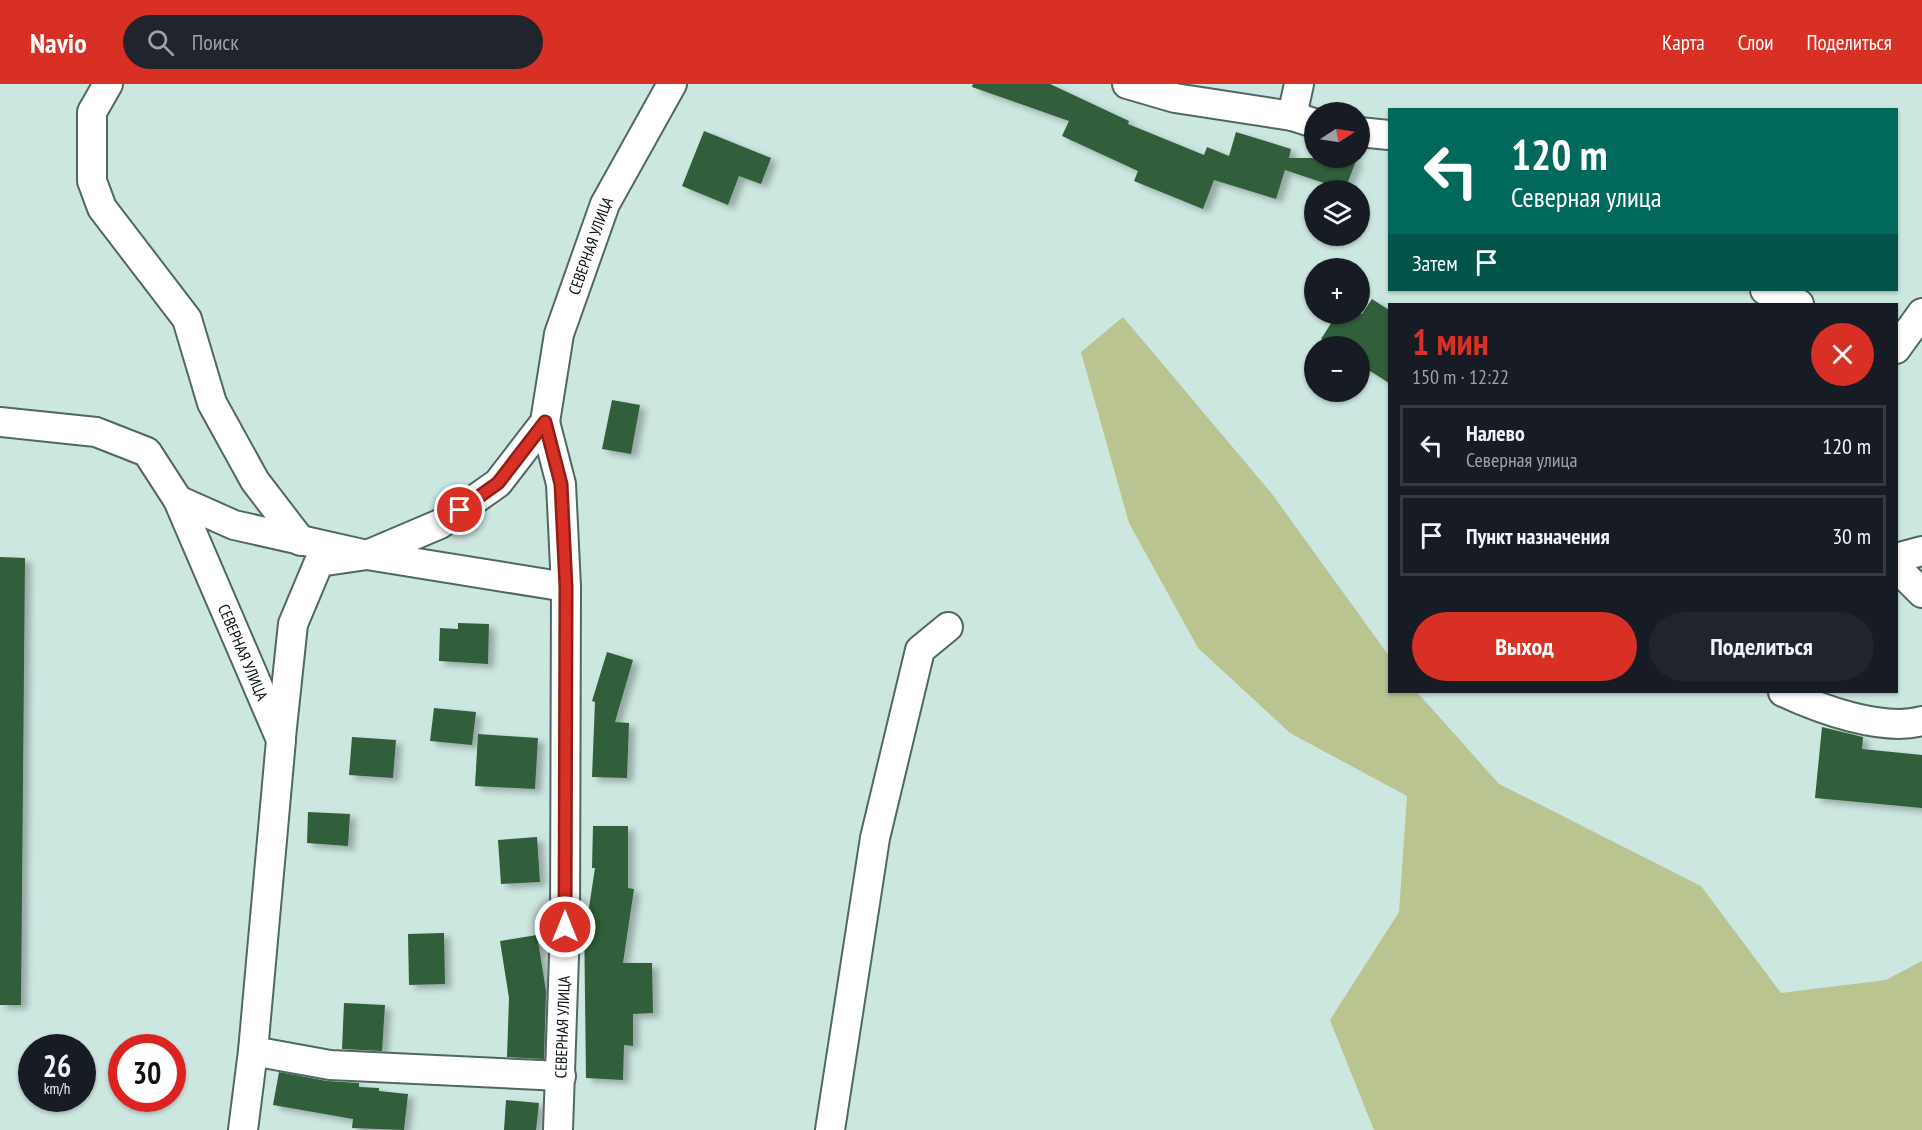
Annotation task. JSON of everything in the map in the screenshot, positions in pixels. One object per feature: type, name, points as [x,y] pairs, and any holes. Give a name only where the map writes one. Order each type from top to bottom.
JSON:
[{"type":"street","points":[[108,84],[92,112],[92,181],[102,208],[187,319],[212,403],[255,481],[301,541]]},
{"type":"street","name":"СЕВЕРНАЯ УЛИЦА","points":[[558,1130],[565,927],[566,587],[561,484],[545,422],[559,334],[605,204],[672,84]]},
{"type":"street","points":[[1127,84],[1175,98],[1303,119],[1299,84]]},
{"type":"street","points":[[1370,133],[1388,135]]},
{"type":"street","points":[[1767,291],[1797,303]]},
{"type":"street","points":[[1903,350],[1922,313]]},
{"type":"street","name":"СЕВЕРНАЯ УЛИЦА","points":[[0,422],[96,432],[147,452],[178,501],[281,740],[253,1052],[243,1130]]},
{"type":"street","name":"СЕВЕРНАЯ УЛИЦА","points":[[367,555],[440,524],[498,483],[545,422]]},
{"type":"street","points":[[178,501],[234,525],[301,541],[367,555],[566,587]]},
{"type":"street","points":[[1898,557],[1922,551]]},
{"type":"street","points":[[281,740],[293,624],[305,591],[319,562],[367,555]]},
{"type":"street","points":[[1898,569],[1922,593]]},
{"type":"street","points":[[830,1130],[875,838],[920,650],[948,627]]},
{"type":"street","points":[[1785,693],[1857,718],[1905,725],[1922,721]]},
{"type":"street","points":[[253,1052],[330,1065],[561,1076]]},
{"type":"green space","points":[[1123,317],[1272,494],[1388,655],[1388,693],[1418,693],[1499,784],[1701,886],[1781,993],[1886,980],[1922,961],[1922,1130],[1374,1130],[1330,1020],[1399,912],[1407,796],[1290,733],[1198,648],[1129,523],[1081,352]]},
{"type":"building","points":[[973,84],[1050,84],[1129,121],[1128,124],[1204,155],[1207,147],[1229,156],[1236,132],[1291,149],[1289,158],[1304,158],[1304,168],[1353,168],[1349,180],[1315,180],[1285,170],[1276,199],[1214,180],[1203,209],[1134,181],[1138,171],[1062,136],[1069,121],[972,87]]},
{"type":"building","points":[[704,131],[771,158],[761,184],[739,176],[728,205],[682,186]]},
{"type":"building","points":[[1372,299],[1388,309],[1388,382],[1370,371],[1370,336],[1323,336],[1331,324],[1370,324]]},
{"type":"building","points":[[612,400],[640,405],[631,454],[602,449]]},
{"type":"building","points":[[0,557],[25,558],[21,1005],[0,1005]]},
{"type":"building","points":[[458,623],[489,624],[488,664],[439,661],[440,628],[458,629]]},
{"type":"building","points":[[607,652],[633,660],[615,722],[629,723],[627,778],[592,777],[595,702],[592,701]]},
{"type":"building","points":[[434,708],[476,712],[472,745],[430,741]]},
{"type":"building","points":[[1822,727],[1863,737],[1862,749],[1922,755],[1922,808],[1815,798]]},
{"type":"building","points":[[478,734],[538,738],[535,789],[475,786]]},
{"type":"building","points":[[352,737],[396,740],[393,778],[349,775]]},
{"type":"building","points":[[308,812],[350,814],[348,846],[307,843]]},
{"type":"building","points":[[593,826],[628,826],[628,888],[634,889],[623,963],[652,963],[653,1013],[633,1014],[633,1046],[624,1045],[623,1080],[586,1078],[584,913],[588,914],[595,868],[592,868]]},
{"type":"building","points":[[537,837],[540,882],[501,884],[498,840]]},
{"type":"building","points":[[444,933],[445,984],[409,985],[408,934]]},
{"type":"building","points":[[537,935],[546,991],[544,1059],[507,1057],[509,998],[500,941]]},
{"type":"building","points":[[344,1003],[385,1005],[382,1051],[342,1049]]},
{"type":"building","points":[[279,1072],[327,1081],[359,1083],[359,1087],[379,1088],[379,1091],[408,1094],[404,1130],[352,1128],[353,1119],[273,1105]]},
{"type":"building","points":[[506,1100],[539,1103],[536,1130],[504,1130]]},
{"type":"route","points":[[460,510],[498,483],[545,422],[561,484],[566,587],[565,927]]}]
